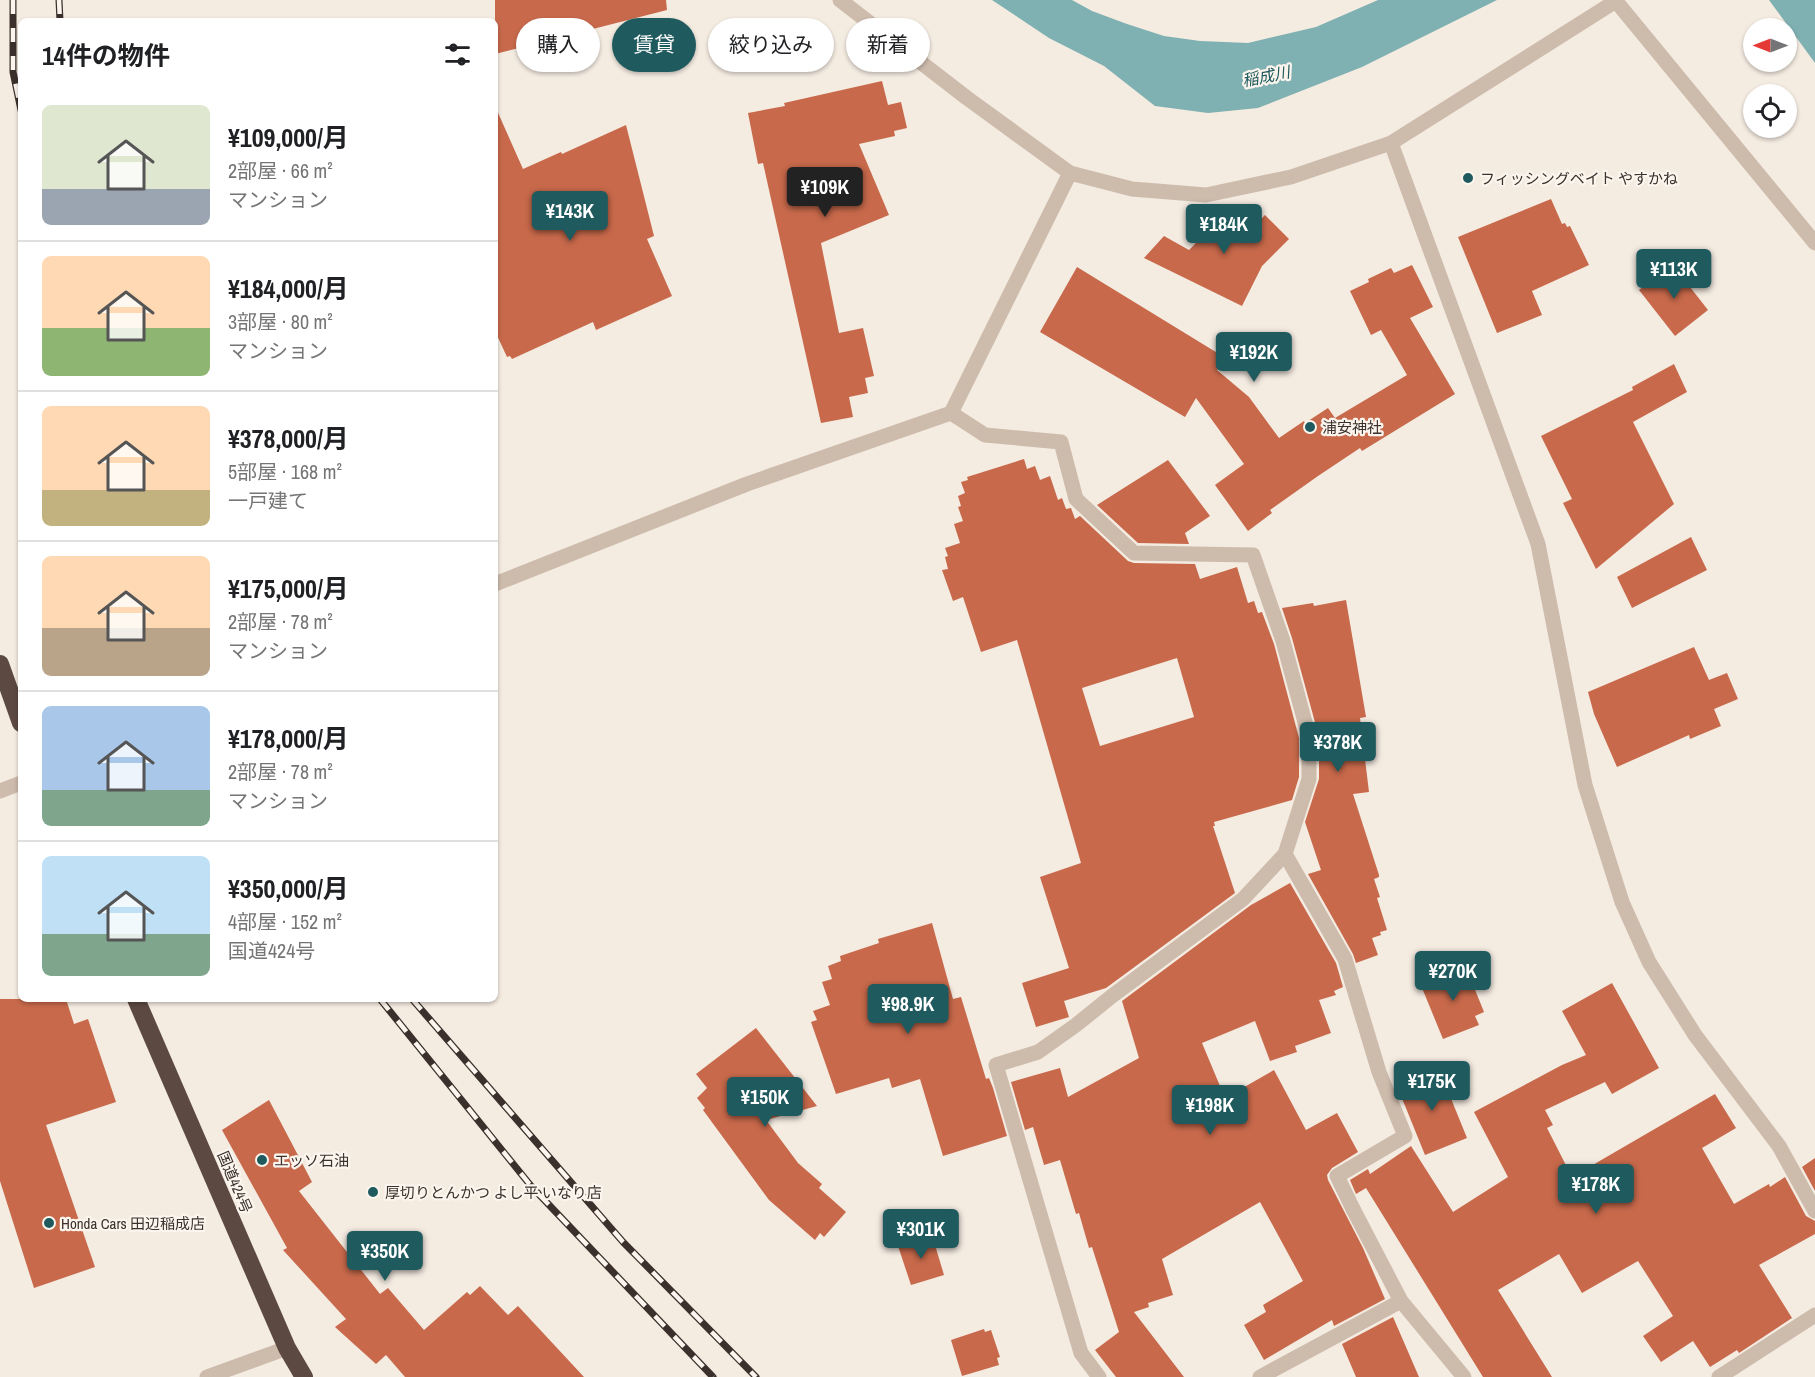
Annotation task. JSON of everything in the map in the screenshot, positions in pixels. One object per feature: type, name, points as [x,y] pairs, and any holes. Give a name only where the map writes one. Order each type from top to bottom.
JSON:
[{"type":"highway","points":[[0,664],[18,715]]},
{"type":"highway","name":"国道424号","points":[[137,1002],[287,1348],[304,1377]]},
{"type":"street","points":[[840,0],[967,98],[1070,173],[1132,189],[1206,195],[1291,177],[1391,143],[1615,0],[1815,243]]},
{"type":"street","points":[[1391,143],[1538,544],[1585,785],[1622,902],[1654,971],[1695,1035],[1779,1146],[1815,1211]]},
{"type":"street","points":[[498,583],[747,484],[951,413],[1070,173]]},
{"type":"street","points":[[951,413],[985,435],[1061,441],[1076,499],[1134,553],[1252,555],[1283,641],[1310,737],[1309,779],[1285,854],[1243,899],[1038,1052],[996,1065],[1080,1353],[1099,1377]]},
{"type":"street","points":[[0,791],[18,784]]},
{"type":"street","points":[[1285,854],[1345,959],[1379,1072],[1405,1136],[1337,1176],[1401,1301],[1464,1377]]},
{"type":"street","points":[[1260,1377],[1401,1301]]},
{"type":"street","points":[[1719,1377],[1815,1315]]},
{"type":"street","points":[[207,1377],[287,1348]]},
{"type":"water","name":"稲成川","points":[[992,0],[1072,0],[1092,11],[1164,36],[1200,41],[1248,43],[1316,27],[1378,0],[1497,0],[1362,67],[1258,108],[1208,113],[1155,106],[1104,66],[1049,38]]},
{"type":"water","points":[[1769,0],[1815,0],[1815,63],[1797,38],[1797,18],[1782,18]]},
{"type":"building","points":[[495,0],[666,0],[667,10],[636,18],[612,18],[612,24],[600,27],[600,18],[516,18],[516,49],[498,53],[498,18],[495,18]]},
{"type":"building","points":[[882,81],[888,105],[901,102],[907,128],[894,131],[895,136],[859,144],[889,215],[821,243],[839,333],[863,328],[874,376],[865,378],[868,393],[849,397],[853,417],[821,423],[763,163],[758,164],[748,113]]},
{"type":"building","points":[[498,113],[523,169],[626,125],[654,236],[647,239],[672,296],[596,330],[593,322],[512,359],[510,356],[507,357],[498,338]]},
{"type":"building","points":[[1551,199],[1562,224],[1570,226],[1589,265],[1532,291],[1542,315],[1497,333],[1458,237]]},
{"type":"building","points":[[1230,209],[1237,217],[1245,209],[1258,222],[1265,215],[1289,239],[1262,266],[1242,306],[1144,258],[1164,236],[1189,250]]},
{"type":"building","points":[[1672,264],[1708,310],[1675,336],[1639,290]]},
{"type":"building","points":[[1412,265],[1433,307],[1410,318],[1455,394],[1362,451],[1360,448],[1270,510],[1272,513],[1248,531],[1215,485],[1244,464],[1196,398],[1185,417],[1040,332],[1077,267],[1224,357],[1217,370],[1249,397],[1279,438],[1328,408],[1335,418],[1407,375],[1381,330],[1371,335],[1350,291],[1391,268],[1394,273]]},
{"type":"building","points":[[1674,364],[1687,392],[1633,422],[1674,504],[1596,569],[1563,503],[1572,499],[1541,436],[1633,390],[1632,387]]},
{"type":"building","points":[[1024,459],[1027,469],[1035,466],[1040,480],[1050,476],[1058,500],[1062,498],[1066,509],[1071,508],[1075,519],[1080,516],[1128,561],[1195,564],[1200,579],[1237,567],[1248,603],[1254,601],[1258,613],[1262,612],[1274,644],[1299,738],[1299,777],[1292,800],[1214,822],[1215,826],[1213,826],[1235,893],[1106,988],[1064,1001],[1069,1017],[1036,1027],[1022,983],[1069,968],[1040,877],[1081,863],[1017,640],[981,652],[963,597],[953,601],[942,570],[948,569],[945,557],[948,556],[945,548],[960,543],[954,524],[963,521],[958,507],[961,506],[958,496],[965,493],[961,482],[968,480],[967,477]],"holes":[[[1177,658],[1194,717],[1100,746],[1082,688]]]},
{"type":"building","points":[[1168,460],[1210,516],[1185,533],[1189,544],[1138,543],[1097,505]]},
{"type":"building","points":[[1691,537],[1707,570],[1632,608],[1617,577]]},
{"type":"building","points":[[1346,600],[1366,717],[1360,718],[1369,792],[1353,794],[1379,875],[1374,879],[1387,930],[1372,938],[1378,955],[1356,963],[1308,874],[1321,870],[1305,822],[1319,779],[1319,737],[1282,608],[1313,603],[1314,606]]},
{"type":"building","points":[[1694,647],[1709,680],[1727,673],[1738,699],[1714,709],[1721,726],[1690,739],[1689,735],[1617,767],[1594,714],[1588,692]]},
{"type":"building","points":[[1290,883],[1336,963],[1343,987],[1334,991],[1336,995],[1319,1000],[1331,1033],[1295,1046],[1297,1052],[1270,1061],[1255,1021],[1202,1043],[1225,1098],[1274,1070],[1306,1130],[1337,1113],[1358,1152],[1332,1168],[1327,1175],[1328,1180],[1363,1248],[1385,1299],[1334,1326],[1332,1320],[1264,1360],[1244,1325],[1266,1312],[1263,1305],[1303,1281],[1260,1202],[1162,1259],[1173,1295],[1148,1303],[1149,1307],[1134,1312],[1184,1377],[1116,1377],[1095,1350],[1119,1332],[1092,1247],[1089,1248],[1079,1213],[1076,1214],[1060,1160],[1044,1165],[1033,1127],[1025,1130],[1011,1082],[1060,1068],[1068,1097],[1139,1058],[1122,1001],[1251,905]]},
{"type":"building","points":[[932,923],[953,999],[961,997],[986,1079],[989,1078],[993,1088],[1007,1136],[943,1156],[920,1079],[892,1088],[889,1078],[836,1094],[811,1022],[817,1020],[813,1011],[830,1005],[822,982],[832,979],[828,966],[841,961],[840,956],[879,943],[878,939]]},
{"type":"building","points":[[1465,965],[1484,1012],[1475,1016],[1479,1025],[1443,1039],[1420,983]]},
{"type":"building","points":[[1612,983],[1659,1068],[1612,1094],[1605,1082],[1545,1110],[1553,1125],[1547,1128],[1572,1177],[1715,1094],[1736,1128],[1702,1148],[1734,1204],[1769,1184],[1770,1187],[1785,1177],[1806,1216],[1815,1221],[1815,1234],[1759,1265],[1792,1318],[1739,1353],[1737,1350],[1710,1367],[1693,1341],[1661,1362],[1643,1336],[1673,1316],[1638,1261],[1582,1293],[1559,1254],[1498,1290],[1552,1377],[1483,1377],[1366,1188],[1356,1194],[1350,1180],[1368,1169],[1370,1174],[1411,1146],[1453,1212],[1508,1177],[1474,1112],[1562,1065],[1586,1055],[1562,1011]]},
{"type":"building","points":[[0,999],[18,999],[18,1002],[67,1002],[74,1024],[88,1019],[116,1102],[46,1125],[95,1267],[34,1288],[0,1181]]},
{"type":"building","points":[[756,1028],[817,1106],[766,1120],[798,1163],[822,1184],[819,1188],[846,1212],[824,1237],[820,1233],[815,1240],[769,1200],[703,1110],[705,1108],[697,1098],[707,1088],[696,1074]]},
{"type":"building","points":[[1439,1069],[1467,1138],[1425,1155],[1397,1086]]},
{"type":"building","points":[[269,1100],[312,1182],[299,1191],[380,1294],[388,1288],[424,1330],[467,1292],[470,1295],[480,1286],[508,1315],[518,1306],[584,1377],[405,1377],[386,1355],[376,1364],[335,1327],[346,1319],[283,1250],[287,1248],[222,1130]]},
{"type":"building","points":[[1815,1158],[1815,1191],[1802,1167]]},
{"type":"building","points":[[932,1235],[944,1275],[911,1285],[898,1246]]},
{"type":"building","points":[[1393,1317],[1419,1377],[1356,1377],[1342,1344]]},
{"type":"building","points":[[984,1329],[985,1332],[991,1330],[1000,1357],[997,1358],[999,1365],[962,1376],[951,1340]]},
{"type":"railway","points":[[13,0],[13,72],[18,96]]},
{"type":"railway","points":[[59,0],[60,18]]},
{"type":"railway","points":[[382,1002],[531,1186],[713,1377]]},
{"type":"railway","points":[[415,1002],[623,1242],[756,1377]]},
{"type":"place","name":"フィッシングベイト やすかね","points":[[1468,178]]},
{"type":"place","name":"浦安神社","points":[[1310,427]]},
{"type":"place","name":"エッソ石油","points":[[262,1160]]},
{"type":"place","name":"厚切りとんかつ よし平 いなり店","points":[[373,1192]]},
{"type":"place","name":"Honda Cars 田辺稲成店","points":[[49,1223]]}]
